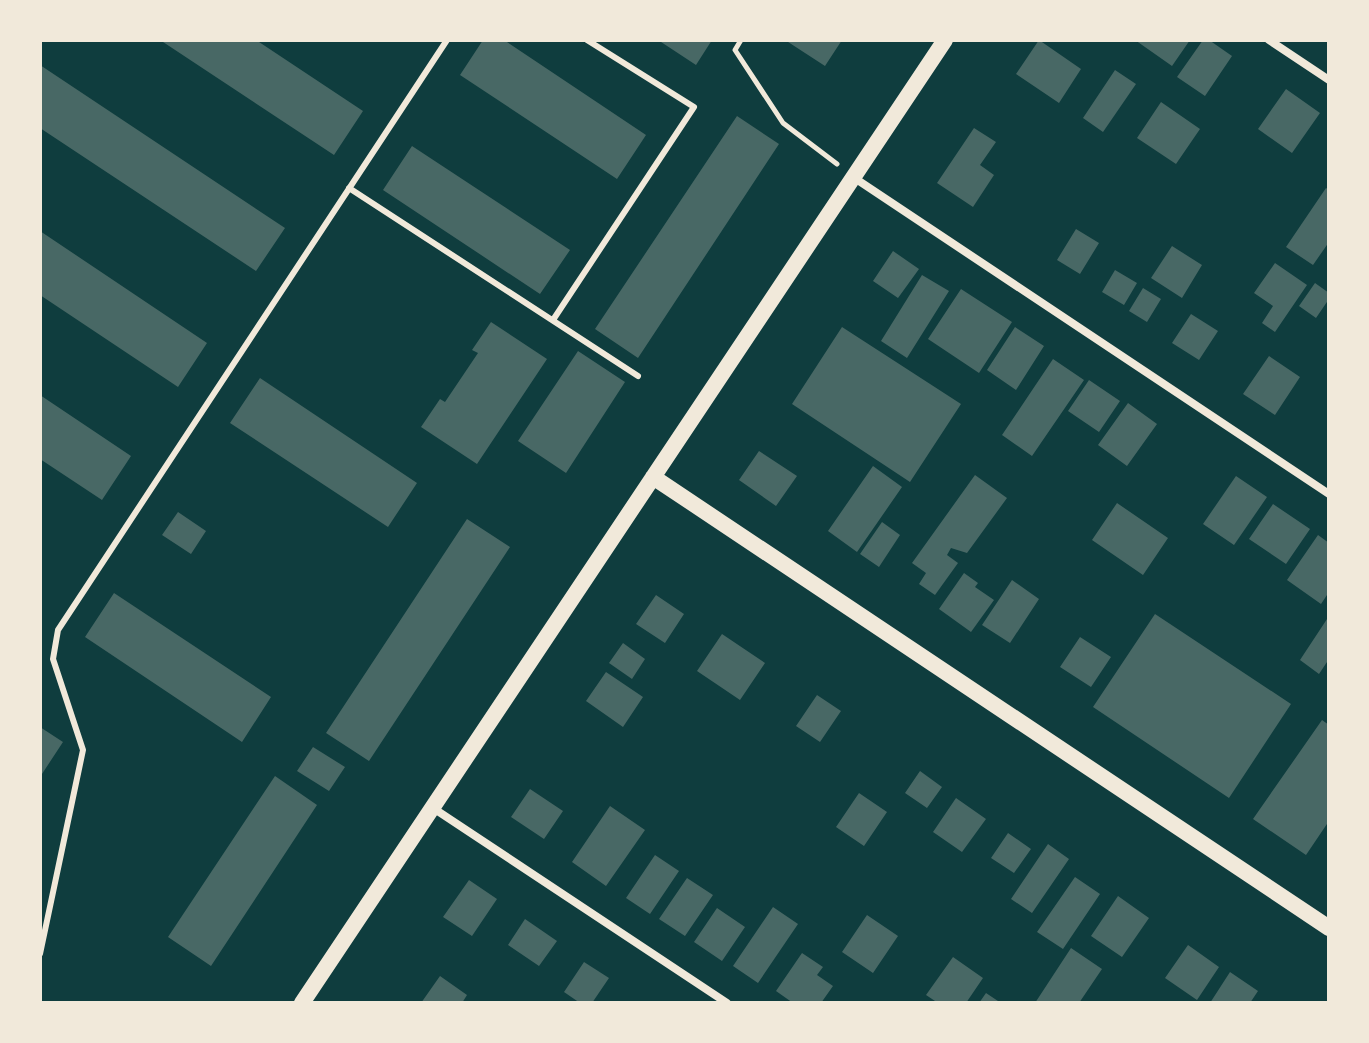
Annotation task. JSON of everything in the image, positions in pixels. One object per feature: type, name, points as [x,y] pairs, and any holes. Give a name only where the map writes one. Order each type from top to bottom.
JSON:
[{"type":"main road","points":[[302,1003],[945,40]]},
{"type":"main road","points":[[653,477],[1329,928]]},
{"type":"street","points":[[1269,40],[1329,80]]},
{"type":"street","points":[[853,177],[1329,494]]},
{"type":"street","points":[[433,808],[727,1003]]},
{"type":"lane","points":[[40,954],[83,750],[53,659],[58,630],[447,40]]},
{"type":"lane","points":[[553,320],[694,107],[587,40]]},
{"type":"lane","points":[[349,188],[638,376]]},
{"type":"path","points":[[741,40],[735,50],[783,123],[853,177]]},
{"type":"building","points":[[160,40],[256,40],[363,111],[334,155]]},
{"type":"building","points":[[483,40],[504,40],[646,135],[617,179],[460,75]]},
{"type":"building","points":[[658,40],[712,40],[696,65]]},
{"type":"building","points":[[785,40],[842,40],[825,66]]},
{"type":"building","points":[[1039,40],[1081,69],[1059,103],[1016,74]]},
{"type":"building","points":[[1135,40],[1190,40],[1172,66]]},
{"type":"building","points":[[1203,40],[1209,40],[1232,56],[1205,96],[1177,77]]},
{"type":"building","points":[[40,65],[285,228],[256,271],[40,128]]},
{"type":"building","points":[[1115,70],[1136,84],[1103,132],[1083,118]]},
{"type":"building","points":[[1286,89],[1320,113],[1292,153],[1258,129]]},
{"type":"building","points":[[1161,102],[1200,129],[1176,164],[1137,138]]},
{"type":"building","points":[[737,116],[779,144],[638,358],[595,329]]},
{"type":"building","points":[[974,128],[996,142],[980,165],[994,175],[973,207],[937,183]]},
{"type":"building","points":[[412,146],[570,250],[540,294],[383,190]]},
{"type":"building","points":[[1326,188],[1329,190],[1329,242],[1313,265],[1286,247]]},
{"type":"building","points":[[1076,229],[1099,243],[1080,274],[1057,260]]},
{"type":"building","points":[[40,231],[207,343],[178,387],[40,295]]},
{"type":"building","points":[[1172,246],[1202,265],[1182,298],[1151,278]]},
{"type":"building","points":[[893,251],[919,269],[898,298],[873,281]]},
{"type":"building","points":[[1275,263],[1307,285],[1275,332],[1262,323],[1273,306],[1254,293]]},
{"type":"building","points":[[1115,270],[1137,283],[1124,305],[1102,292]]},
{"type":"building","points":[[922,275],[949,291],[907,358],[881,341]]},
{"type":"building","points":[[1315,283],[1329,293],[1329,299],[1316,318],[1299,306]]},
{"type":"building","points":[[1143,288],[1161,299],[1147,322],[1129,311]]},
{"type":"building","points":[[961,289],[1012,322],[979,373],[928,339]]},
{"type":"building","points":[[1191,314],[1218,331],[1199,360],[1172,343]]},
{"type":"building","points":[[491,322],[547,359],[477,464],[421,427],[440,399],[445,402],[478,353],[472,350]]},
{"type":"building","points":[[842,327],[961,404],[910,482],[792,404]]},
{"type":"building","points":[[1015,327],[1044,346],[1016,390],[987,370]]},
{"type":"building","points":[[578,351],[625,382],[566,473],[518,441]]},
{"type":"building","points":[[1269,356],[1300,377],[1275,415],[1243,394]]},
{"type":"building","points":[[1053,359],[1084,380],[1032,456],[1002,435]]},
{"type":"building","points":[[260,378],[417,483],[388,527],[230,423]]},
{"type":"building","points":[[1089,380],[1120,401],[1099,432],[1068,411]]},
{"type":"building","points":[[40,395],[131,456],[102,500],[40,459]]},
{"type":"building","points":[[1128,403],[1157,424],[1127,466],[1098,445]]},
{"type":"building","points":[[759,451],[797,476],[776,506],[739,480]]},
{"type":"building","points":[[873,466],[902,487],[857,552],[828,531]]},
{"type":"building","points":[[975,475],[1007,498],[967,553],[951,548],[947,555],[958,563],[935,595],[919,584],[926,573],[912,563]]},
{"type":"building","points":[[1236,476],[1267,497],[1234,545],[1203,524]]},
{"type":"building","points":[[1117,503],[1168,538],[1143,575],[1092,540]]},
{"type":"building","points":[[1273,504],[1310,529],[1286,564],[1249,539]]},
{"type":"building","points":[[178,512],[206,531],[191,554],[162,535]]},
{"type":"building","points":[[467,519],[510,547],[369,761],[326,733]]},
{"type":"building","points":[[882,522],[900,535],[879,567],[860,554]]},
{"type":"building","points":[[1318,535],[1329,543],[1329,592],[1321,604],[1287,580]]},
{"type":"building","points":[[964,573],[978,583],[975,587],[994,600],[971,632],[939,609]]},
{"type":"building","points":[[1012,580],[1039,599],[1010,643],[982,625]]},
{"type":"building","points":[[114,593],[271,697],[242,742],[85,637]]},
{"type":"building","points":[[656,595],[684,614],[665,643],[636,624]]},
{"type":"building","points":[[1155,614],[1291,704],[1229,798],[1093,707]]},
{"type":"building","points":[[1329,616],[1329,659],[1319,674],[1300,660]]},
{"type":"building","points":[[722,634],[765,663],[740,700],[697,671]]},
{"type":"building","points":[[1080,637],[1111,657],[1091,687],[1060,667]]},
{"type":"building","points":[[623,643],[645,659],[632,679],[609,663]]},
{"type":"building","points":[[606,672],[643,697],[623,727],[586,701]]},
{"type":"building","points":[[817,695],[841,711],[820,742],[796,726]]},
{"type":"building","points":[[1322,720],[1329,725],[1329,821],[1306,855],[1253,819]]},
{"type":"building","points":[[40,727],[63,742],[40,777]]},
{"type":"building","points":[[313,747],[345,767],[329,791],[297,771]]},
{"type":"building","points":[[920,771],[942,787],[927,808],[905,793]]},
{"type":"building","points":[[275,776],[317,805],[211,966],[168,937]]},
{"type":"building","points":[[530,789],[563,811],[544,839],[511,817]]},
{"type":"building","points":[[859,793],[887,812],[864,846],[836,827]]},
{"type":"building","points":[[956,798],[986,819],[962,852],[933,832]]},
{"type":"building","points":[[610,806],[645,830],[606,886],[572,862]]},
{"type":"building","points":[[1008,833],[1031,849],[1014,873],[991,858]]},
{"type":"building","points":[[1048,844],[1069,859],[1032,913],[1011,899]]},
{"type":"building","points":[[655,855],[679,871],[650,914],[626,898]]},
{"type":"building","points":[[1075,877],[1100,894],[1063,949],[1037,932]]},
{"type":"building","points":[[687,878],[713,895],[685,936],[659,919]]},
{"type":"building","points":[[469,880],[497,899],[472,936],[443,917]]},
{"type":"building","points":[[1118,896],[1149,918],[1122,957],[1091,936]]},
{"type":"building","points":[[773,907],[798,924],[758,983],[733,966]]},
{"type":"building","points":[[717,908],[745,927],[722,961],[694,942]]},
{"type":"building","points":[[867,915],[898,936],[873,973],[842,952]]},
{"type":"building","points":[[525,919],[557,941],[539,966],[508,945]]},
{"type":"building","points":[[1188,945],[1219,967],[1197,1000],[1165,978]]},
{"type":"building","points":[[1071,948],[1102,969],[1079,1003],[1035,1003]]},
{"type":"building","points":[[802,953],[823,967],[817,975],[833,986],[821,1003],[793,1003],[776,991]]},
{"type":"building","points":[[953,957],[983,978],[966,1003],[938,1003],[926,995]]},
{"type":"building","points":[[584,962],[609,978],[592,1003],[580,1003],[564,992]]},
{"type":"building","points":[[1230,972],[1258,991],[1250,1003],[1210,1003]]},
{"type":"building","points":[[440,976],[467,995],[462,1003],[421,1003]]},
{"type":"building","points":[[986,993],[1001,1003],[979,1003]]}]
